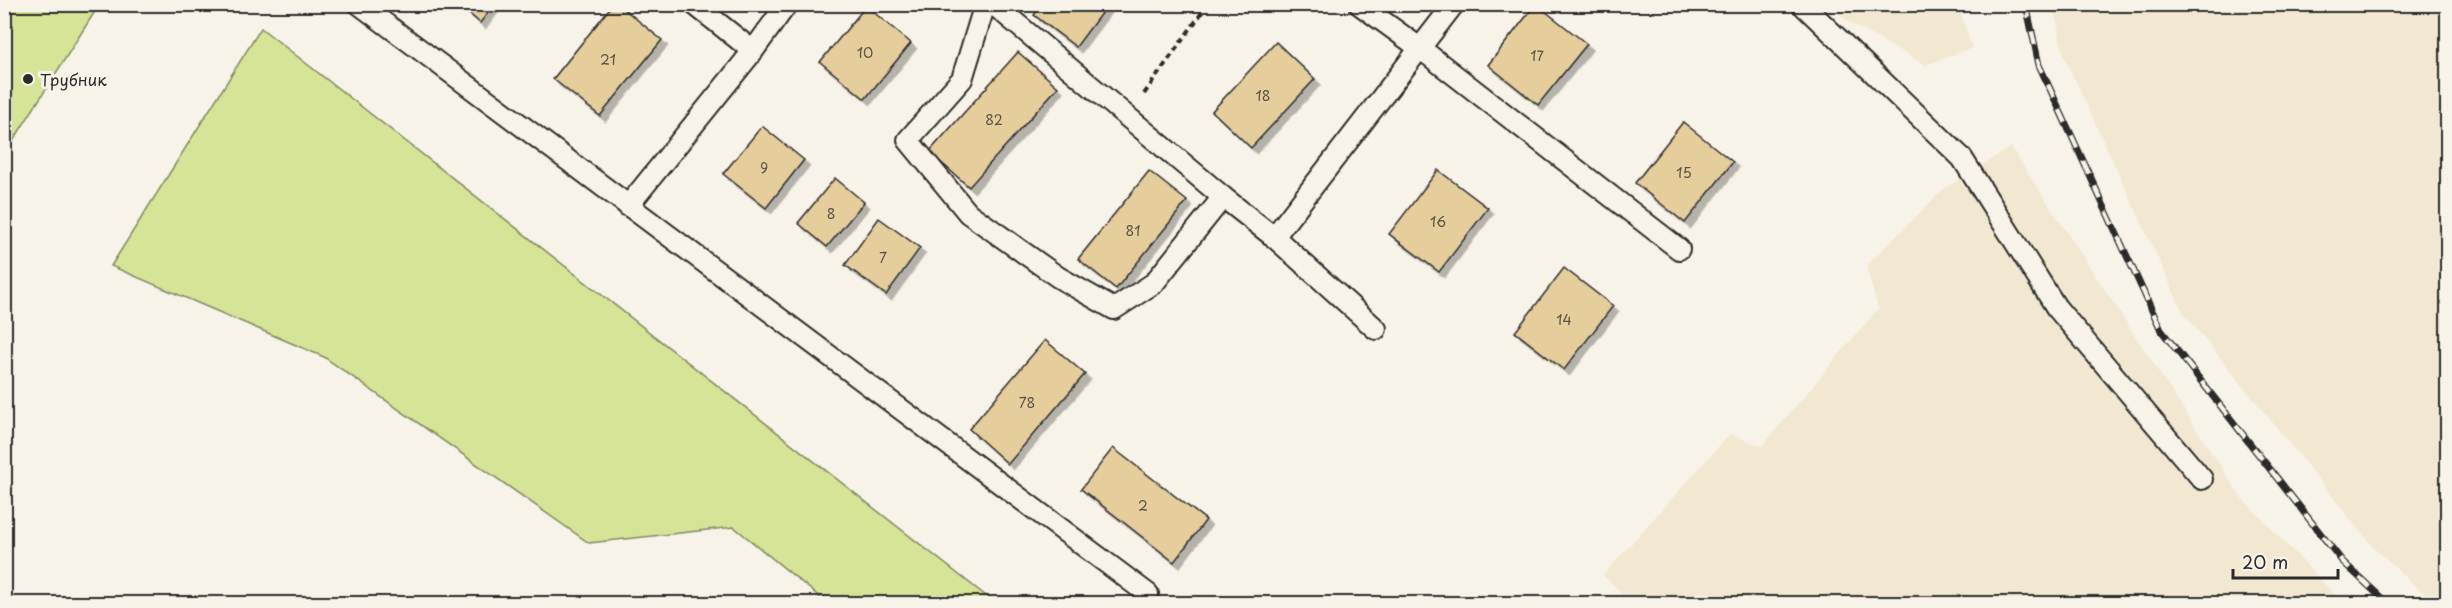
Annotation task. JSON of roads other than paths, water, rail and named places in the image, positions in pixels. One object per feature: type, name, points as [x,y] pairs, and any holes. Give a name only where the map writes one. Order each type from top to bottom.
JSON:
[{"type":"lane","points":[[359,4],[1148,594]]},
{"type":"lane","points":[[694,4],[753,51]]},
{"type":"lane","points":[[628,206],[753,51],[787,4]]},
{"type":"lane","points":[[985,4],[963,79],[908,140],[968,213],[1058,277],[1114,309],[1154,283],[1223,197]]},
{"type":"lane","points":[[993,4],[1274,237],[1376,328]]},
{"type":"lane","points":[[1359,4],[1421,49],[1679,249]]},
{"type":"lane","points":[[1274,237],[1454,4]]},
{"type":"lane","points":[[1802,4],[1962,158],[2056,307],[2202,479]]},
{"type":"railway","points":[[2026,4],[2039,65],[2161,330],[2342,561],[2388,604]]},
{"type":"place","name":"Трубник","points":[[28,79]]}]
